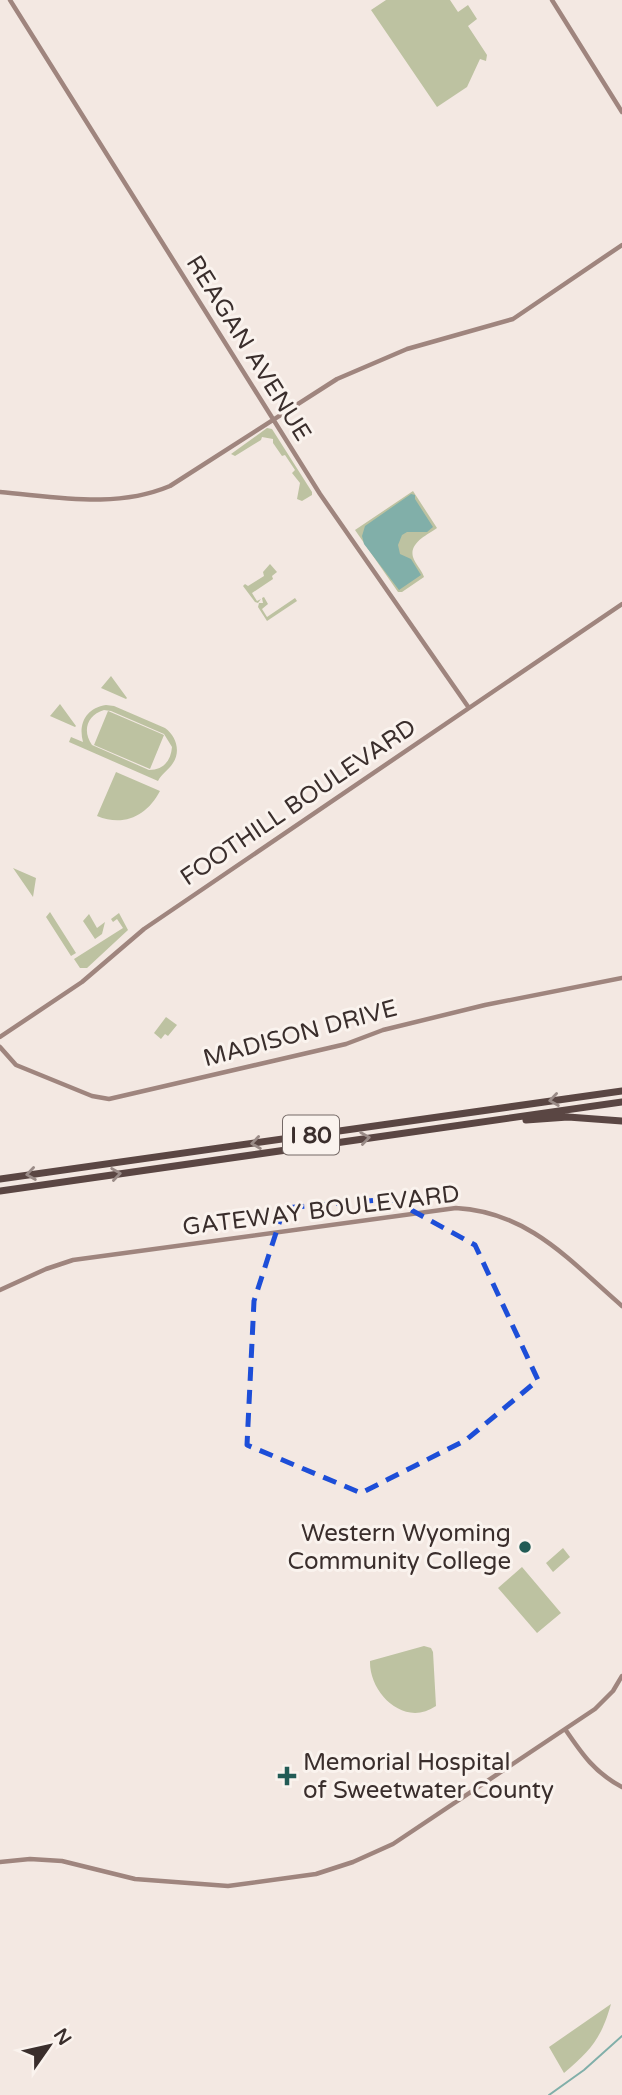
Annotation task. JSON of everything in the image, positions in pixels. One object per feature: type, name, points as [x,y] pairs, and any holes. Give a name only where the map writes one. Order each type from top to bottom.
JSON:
[{"type":"highway","name":"I 80","points":[[0,1179],[622,1091]]},
{"type":"highway","name":"I 80","points":[[0,1191],[622,1102]]},
{"type":"highway","name":"I 80","points":[[448,1127],[568,1117],[622,1121]]},
{"type":"street","name":"REAGAN AVENUE","points":[[10,0],[320,494],[469,708]]},
{"type":"street","points":[[552,0],[622,113]]},
{"type":"street","points":[[0,492],[92,500],[124,499],[153,493],[170,486],[337,379],[407,349],[513,319],[622,245]]},
{"type":"street","name":"FOOTHILL BOULEVARD","points":[[0,1037],[82,982],[144,929],[622,604]]},
{"type":"street","name":"MADISON DRIVE","points":[[0,1047],[16,1065],[98,1098],[109,1099],[346,1044],[383,1030],[485,1005],[622,978]]},
{"type":"street","name":"GATEWAY BOULEVARD","points":[[0,1290],[46,1269],[73,1261],[456,1208],[499,1215],[527,1227],[622,1306]]},
{"type":"street","points":[[0,1862],[30,1859],[62,1861],[135,1879],[228,1886],[316,1874],[353,1862],[393,1844],[604,1701],[622,1676]]},
{"type":"street","points":[[565,1729],[597,1772],[622,1787]]},
{"type":"highlighted area","points":[[391,1199],[475,1245],[538,1380],[466,1440],[361,1493],[247,1445],[254,1301],[284,1208]]},
{"type":"green space","points":[[386,0],[450,0],[458,12],[468,5],[477,19],[468,26],[487,55],[486,61],[480,59],[467,87],[437,107],[371,10]]},
{"type":"green space","points":[[267,428],[272,429],[312,492],[312,495],[302,501],[297,499],[300,483],[292,473],[295,470],[285,455],[282,456],[273,439],[262,437],[235,456],[231,454]]},
{"type":"green space","points":[[413,491],[437,528],[420,540],[412,552],[424,577],[398,592],[355,530]]},
{"type":"green space","points":[[270,564],[277,572],[272,576],[273,579],[252,593],[257,601],[261,599],[258,603],[255,602],[243,586],[248,586],[264,576],[263,572]]},
{"type":"green space","points":[[264,597],[268,604],[262,609],[267,617],[295,598],[297,601],[267,621],[258,607],[259,603],[263,603]]},
{"type":"green space","points":[[111,676],[127,698],[126,699],[101,688]]},
{"type":"green space","points":[[60,704],[76,726],[75,727],[50,716]]},
{"type":"green space","points":[[114,706],[165,728],[172,735],[177,749],[175,758],[158,781],[69,742],[71,737],[83,742],[85,718],[99,707]],"holes":[[[111,711],[164,734],[172,747],[165,764],[149,770],[92,745],[87,734],[90,720],[98,712]]]},
{"type":"green space","points":[[108,711],[164,735],[150,769],[94,745]]},
{"type":"green space","points":[[116,772],[160,791],[141,813],[125,820],[97,816]]},
{"type":"green space","points":[[13,868],[36,878],[33,897]]},
{"type":"green space","points":[[50,912],[76,953],[71,956],[46,917]]},
{"type":"green space","points":[[119,913],[128,930],[87,968],[80,968],[74,959],[123,928],[117,919],[113,922],[111,919]]},
{"type":"green space","points":[[89,914],[97,928],[105,922],[102,934],[95,939],[83,921]]},
{"type":"green space","points":[[166,1017],[177,1025],[168,1036],[165,1034],[161,1039],[154,1033]]},
{"type":"green space","points":[[563,1548],[570,1557],[553,1572],[546,1563]]},
{"type":"green space","points":[[522,1567],[561,1613],[537,1633],[498,1588]]},
{"type":"green space","points":[[424,1646],[431,1648],[433,1652],[436,1706],[424,1712],[412,1713],[391,1704],[382,1695],[375,1685],[370,1661]]},
{"type":"green space","points":[[611,2004],[594,2043],[564,2073],[549,2047]]},
{"type":"water","points":[[411,494],[415,495],[433,527],[427,532],[407,532],[402,535],[398,545],[400,554],[411,559],[421,575],[399,590],[364,544],[362,536],[365,526]]},
{"type":"waterway","points":[[549,2095],[584,2070],[622,2036]]},
{"type":"place","name":"Western Wyoming Community College","points":[[525,1547]]},
{"type":"place","name":"Memorial Hospital of Sweetwater County","points":[[287,1776]]}]
